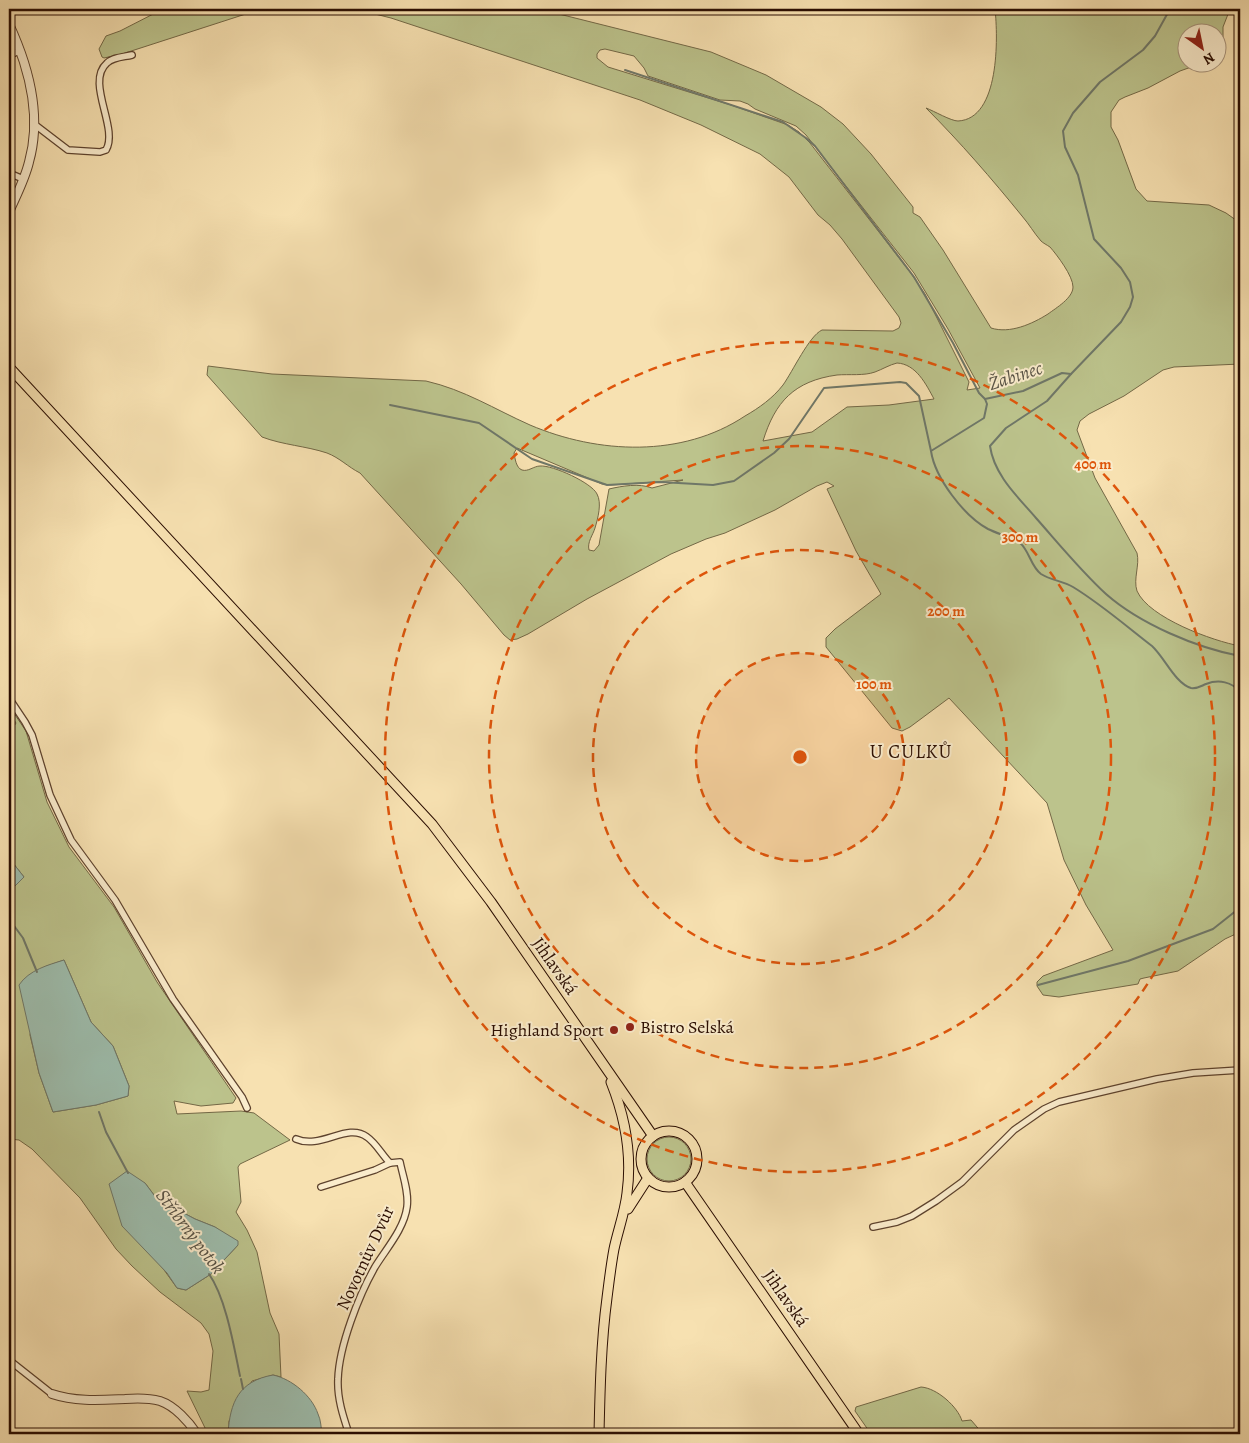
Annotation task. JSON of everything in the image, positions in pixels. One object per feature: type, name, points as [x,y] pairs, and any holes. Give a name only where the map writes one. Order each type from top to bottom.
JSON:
[{"type":"main road","name":"Jihlavská","points":[[9,367],[448,843],[653,1136]]},
{"type":"main road","points":[[599,1434],[601,1372],[607,1300],[614,1250],[628,1185],[627,1146],[619,1104],[610,1077],[601,1061]]},
{"type":"main road","points":[[662,1132],[676,1132],[685,1136],[692,1143],[696,1152],[696,1166],[692,1175],[685,1182],[676,1186],[666,1187],[656,1184],[648,1178],[643,1169],[641,1159],[643,1148],[653,1136],[662,1132]]},
{"type":"main road","points":[[621,1223],[634,1197],[648,1178]]},
{"type":"main road","name":"Jihlavská","points":[[685,1182],[859,1434]]},
{"type":"street","points":[[9,24],[20,50],[30,85],[34,124],[29,164],[9,212]]},
{"type":"street","points":[[9,56],[20,50]]},
{"type":"street","points":[[34,124],[68,150],[100,152],[106,150],[109,141],[101,94],[101,74],[107,62],[132,54]]},
{"type":"street","points":[[9,173],[23,179]]},
{"type":"street","points":[[9,698],[26,722],[32,735],[50,796],[71,840],[115,900],[173,999],[242,1097],[247,1108]]},
{"type":"street","points":[[873,1227],[897,1222],[936,1201],[962,1182],[1014,1130],[1044,1109],[1059,1102],[1157,1079],[1192,1073],[1240,1070]]},
{"type":"street","name":"Novotnův Dvůr","points":[[296,1140],[314,1142],[350,1132],[366,1136],[390,1163],[400,1162],[406,1189],[407,1210],[401,1225],[364,1289],[342,1350],[339,1364],[338,1391],[349,1434]]},
{"type":"street","points":[[320,1187],[375,1170],[390,1163]]},
{"type":"street","points":[[9,1360],[52,1394],[66,1399],[147,1398],[160,1401],[176,1411],[197,1434]]},
{"type":"green space","points":[[163,9],[294,9],[263,14],[255,11],[122,54],[102,57],[99,49],[106,36]]},
{"type":"green space","points":[[355,9],[539,9],[711,52],[766,75],[821,107],[843,124],[871,154],[913,207],[913,213],[920,217],[943,250],[991,328],[1006,330],[1021,327],[1048,314],[1070,295],[1073,287],[1072,282],[1064,266],[1050,247],[1041,241],[1025,219],[987,175],[926,108],[958,121],[972,117],[982,107],[989,92],[996,56],[995,9],[1230,9],[1225,22],[1176,22],[1176,72],[1178,72],[1148,88],[1119,100],[1111,112],[1111,127],[1118,140],[1136,189],[1147,201],[1209,205],[1226,213],[1240,223],[1240,364],[1174,367],[1163,370],[1124,396],[1089,414],[1080,421],[1077,430],[1095,478],[1137,553],[1136,586],[1144,601],[1154,610],[1183,627],[1214,639],[1240,646],[1240,932],[1225,939],[1178,971],[1140,979],[1138,984],[1059,997],[1043,995],[1037,986],[1037,982],[1043,976],[1113,950],[1086,905],[1064,860],[1047,803],[949,698],[910,727],[902,731],[892,728],[826,647],[826,638],[835,629],[881,594],[856,551],[827,489],[834,486],[827,482],[775,510],[725,533],[671,554],[587,599],[528,634],[510,640],[360,473],[327,453],[262,437],[207,375],[208,366],[272,374],[426,381],[454,389],[530,425],[556,435],[583,442],[639,447],[667,445],[694,439],[720,430],[755,410],[779,390],[812,339],[822,330],[893,331],[899,328],[901,323],[899,317],[842,239],[818,215],[789,177],[760,154],[701,125],[640,100],[391,18]],"holes":[[[605,49],[634,56],[648,76],[720,100],[740,101],[796,126],[806,135],[914,273],[948,329],[980,388],[967,390],[969,382],[925,294],[810,143],[799,132],[788,125],[731,105],[608,67],[597,58],[600,50]],[[897,363],[904,364],[915,371],[924,381],[934,399],[889,405],[847,407],[812,432],[763,441],[780,405],[798,388],[822,378],[871,373]],[[517,448],[602,484],[683,480],[652,488],[636,485],[609,489],[599,545],[594,551],[589,550],[589,544],[598,515],[597,494],[580,480],[554,468],[540,466],[526,470],[520,469],[515,460],[514,453]]]},
{"type":"green space","points":[[9,706],[26,731],[47,802],[69,847],[114,907],[157,982],[236,1098],[233,1103],[201,1106],[174,1101],[177,1114],[241,1111],[254,1113],[290,1140],[240,1164],[238,1167],[241,1202],[236,1212],[257,1252],[270,1313],[279,1334],[281,1377],[273,1375],[252,1381],[229,1421],[228,1434],[208,1434],[187,1391],[201,1392],[209,1390],[213,1351],[209,1334],[201,1323],[160,1292],[132,1266],[116,1249],[80,1198],[32,1149],[19,1140],[9,1139],[9,892],[24,877],[9,858],[9,726],[13,728],[16,723],[12,717],[9,717]],"holes":[[[64,960],[91,1022],[113,1046],[129,1086],[128,1096],[96,1105],[53,1112],[39,1073],[30,1035],[44,967]],[[145,1183],[157,1199],[215,1227],[238,1245],[211,1274],[186,1290],[177,1288],[116,1203],[110,1184]]]},
{"type":"green space","points":[[669,1137],[681,1141],[687,1147],[691,1159],[687,1171],[681,1177],[669,1181],[657,1177],[651,1171],[647,1159],[651,1147],[657,1141]]},
{"type":"green space","points":[[921,1387],[934,1391],[946,1399],[956,1410],[962,1421],[971,1420],[983,1434],[871,1434],[855,1411],[856,1407]]},
{"type":"water","points":[[9,858],[24,877],[9,892]]},
{"type":"water","points":[[64,960],[91,1022],[113,1046],[129,1086],[128,1096],[96,1105],[53,1112],[39,1073],[19,985],[33,972]]},
{"type":"water","points":[[127,1171],[145,1183],[157,1199],[215,1227],[238,1241],[238,1245],[211,1274],[186,1290],[177,1288],[167,1273],[122,1226],[109,1184]]},
{"type":"water","points":[[273,1375],[294,1384],[311,1401],[319,1416],[322,1434],[228,1434],[231,1412],[238,1395],[252,1382]]},
{"type":"waterway","name":"Žabinec","points":[[1170,9],[1155,36],[1143,50],[1100,82],[1073,113],[1063,131],[1065,147],[1078,175],[1094,239],[1121,268],[1130,282],[1133,297],[1130,307],[1121,322],[1071,374],[1062,373],[1023,391],[985,399],[987,404],[984,418],[931,451],[938,473],[960,506],[988,529],[1020,543],[1041,574],[1073,587],[1113,615],[1152,646],[1175,676],[1185,685],[1195,688],[1211,682],[1220,682],[1229,684],[1240,692]]},
{"type":"waterway","points":[[625,70],[783,122],[815,146],[914,277],[953,343],[979,393],[985,399]]},
{"type":"waterway","points":[[1071,374],[1047,401],[1006,428],[990,446],[996,467],[1015,494],[1079,567],[1120,605],[1152,625],[1188,641],[1240,656]]},
{"type":"waterway","points":[[390,405],[479,423],[532,459],[607,485],[661,482],[713,485],[734,481],[774,453],[789,439],[824,388],[900,382],[906,383],[919,396],[931,451]]},
{"type":"waterway","name":"Žabinec","points":[[1240,715],[1238,725],[1240,731]]},
{"type":"waterway","points":[[1038,985],[1128,961],[1213,929],[1237,910],[1240,905]]},
{"type":"waterway","name":"Stříbrný potok","points":[[9,919],[23,938],[37,972]]},
{"type":"waterway","name":"Stříbrný potok","points":[[99,1112],[106,1132],[128,1173]]},
{"type":"waterway","name":"Stříbrný potok","points":[[209,1274],[225,1309],[240,1376]]},
{"type":"waterway","name":"Stříbrný potok","points":[[241,1379],[243,1389]]},
{"type":"place","name":"Bistro Selská","points":[[630,1027]]},
{"type":"place","name":"Highland Sport","points":[[614,1030]]},
{"type":"district","name":"U CULKŮ","points":[[911,751]]}]
